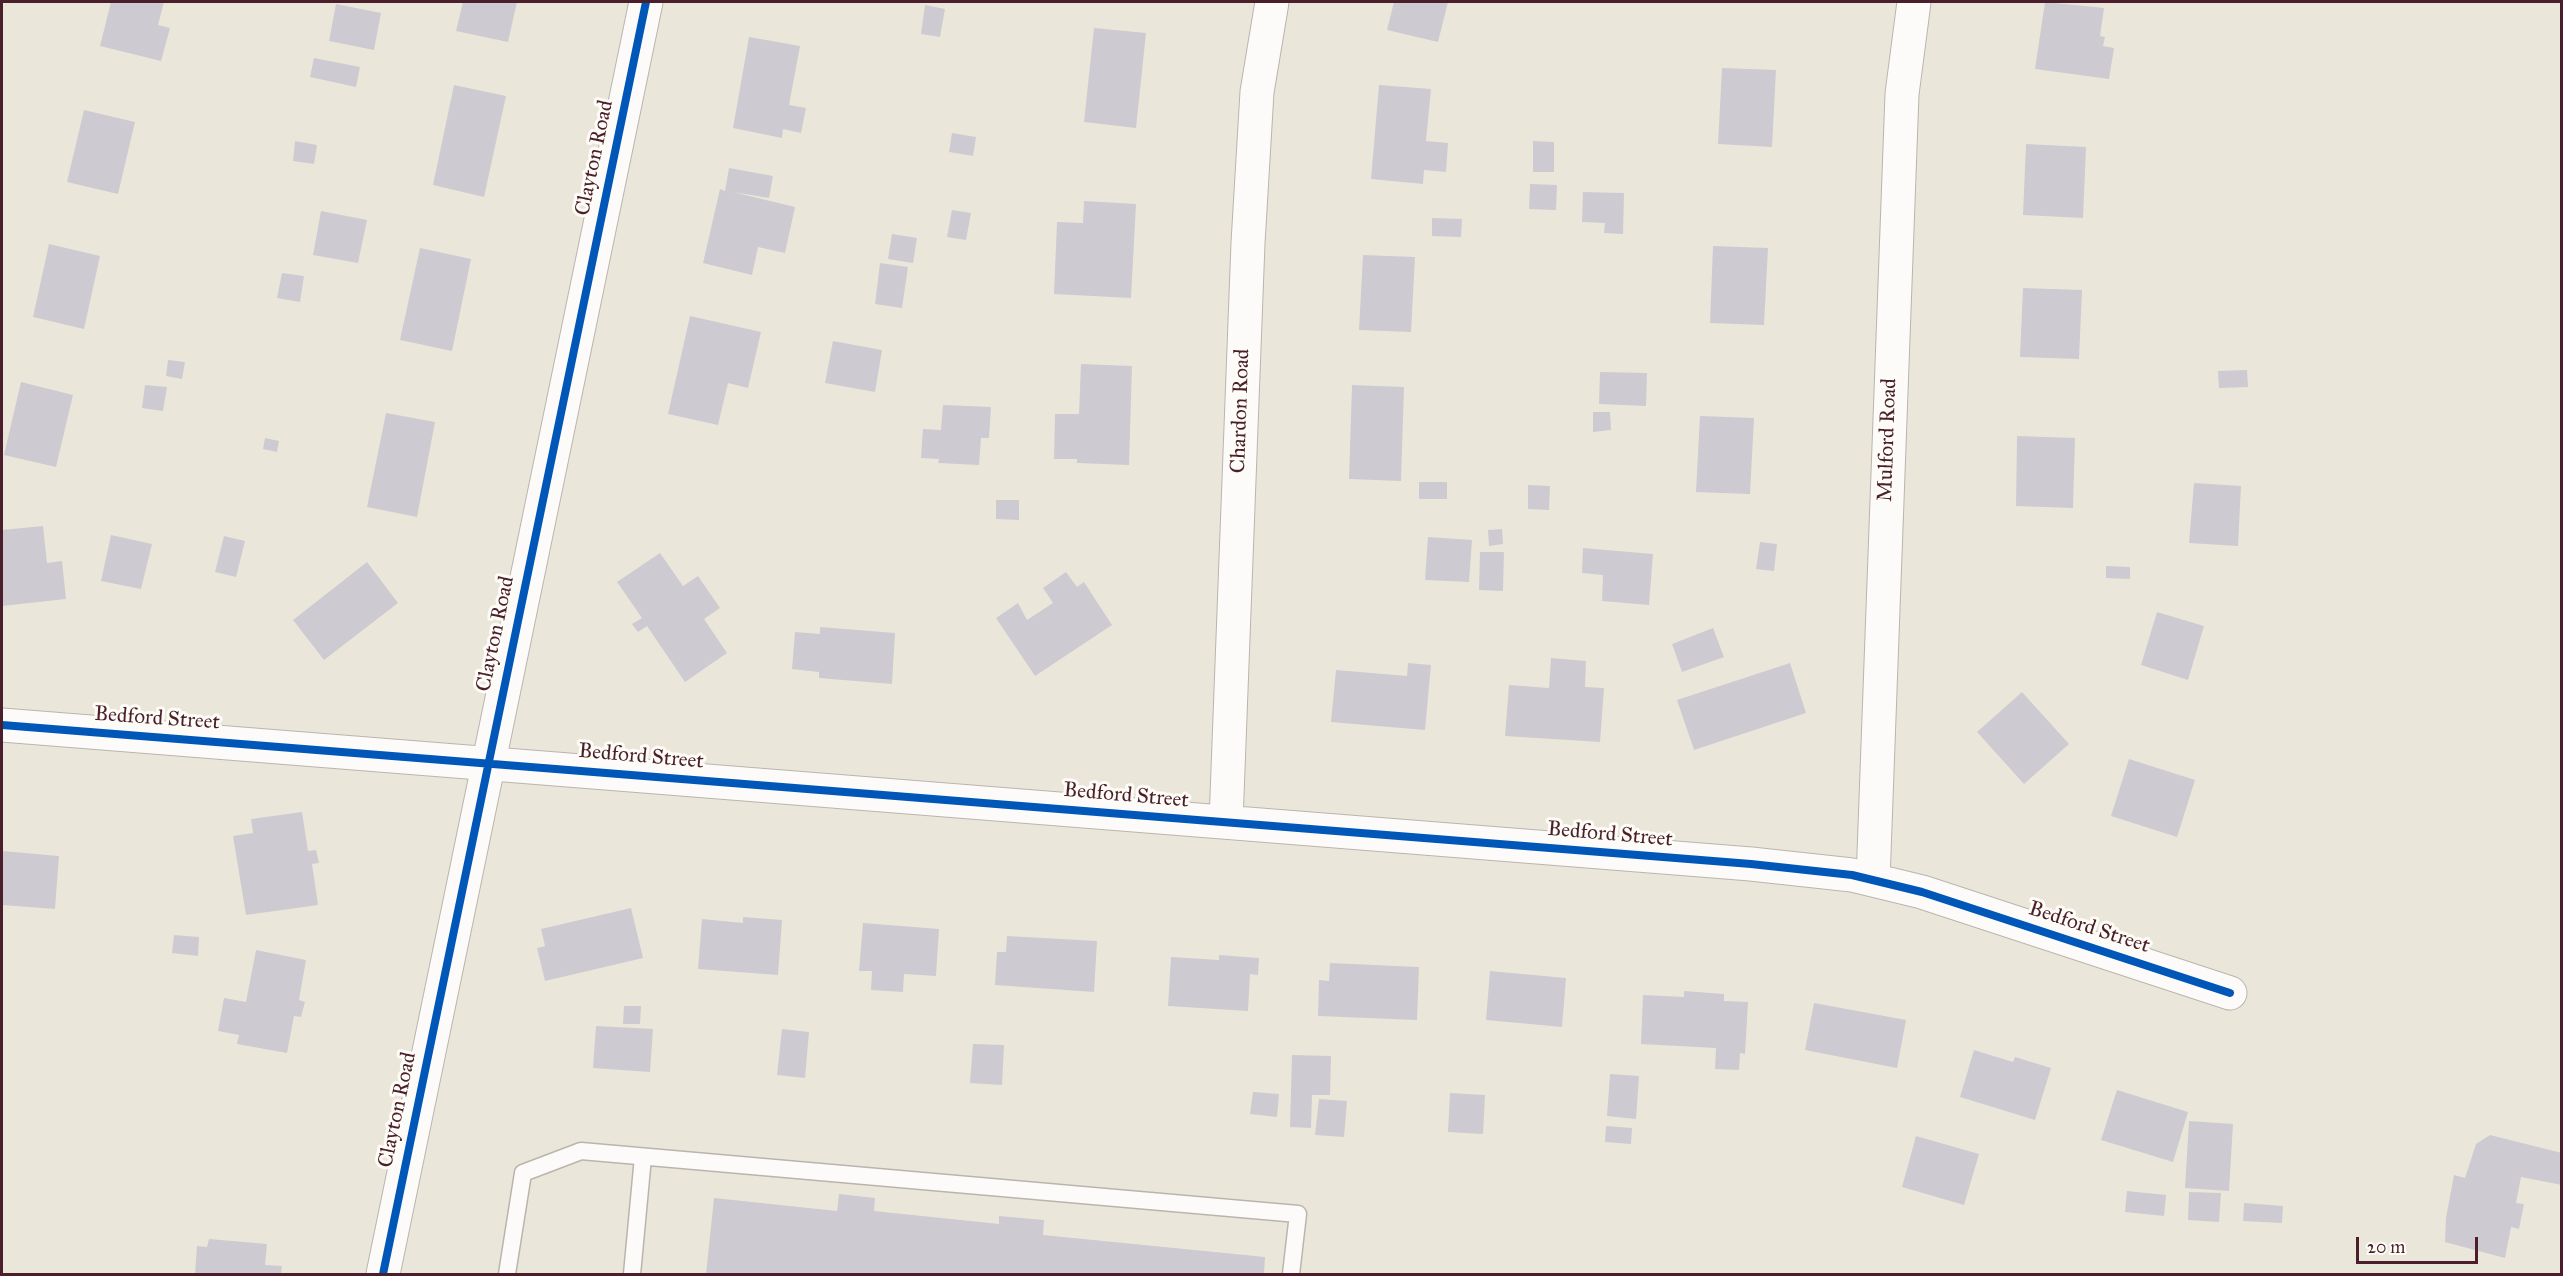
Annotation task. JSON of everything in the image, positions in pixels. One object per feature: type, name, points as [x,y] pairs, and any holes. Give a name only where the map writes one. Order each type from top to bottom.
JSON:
[{"type":"street","name":"Clayton Road","points":[[383,1275],[646,2]]},
{"type":"street","name":"Chardon Road","points":[[1226,822],[1248,231],[1257,92],[1272,2]]},
{"type":"street","name":"Mulford Road","points":[[1873,880],[1902,94],[1914,2]]},
{"type":"street","name":"Bedford Street","points":[[2,725],[1750,864],[1852,875],[1922,892],[2230,993]]},
{"type":"lane","points":[[507,1275],[523,1173],[581,1151],[1298,1214],[1291,1275]]},
{"type":"lane","points":[[632,1275],[643,1156]]},
{"type":"building","points":[[111,2],[164,2],[158,25],[170,28],[161,61],[100,46]]},
{"type":"building","points":[[463,2],[517,2],[508,42],[456,31]]},
{"type":"building","points":[[1394,2],[1448,2],[1438,42],[1387,30]]},
{"type":"building","points":[[2045,2],[2104,8],[2100,36],[2105,37],[2103,46],[2114,48],[2109,79],[2035,69]]},
{"type":"building","points":[[336,4],[381,13],[374,50],[329,41]]},
{"type":"building","points":[[925,5],[945,9],[940,37],[921,34]]},
{"type":"building","points":[[1094,28],[1146,33],[1136,128],[1084,122]]},
{"type":"building","points":[[749,37],[800,46],[789,105],[806,108],[801,133],[783,129],[782,138],[733,128]]},
{"type":"building","points":[[314,58],[360,67],[356,87],[310,77]]},
{"type":"building","points":[[1722,68],[1776,70],[1772,147],[1718,144]]},
{"type":"building","points":[[454,85],[506,96],[484,197],[433,185]]},
{"type":"building","points":[[1379,85],[1431,89],[1426,141],[1448,143],[1446,172],[1424,170],[1423,184],[1371,179]]},
{"type":"building","points":[[84,110],[135,122],[118,194],[67,182]]},
{"type":"building","points":[[952,133],[976,137],[973,156],[949,152]]},
{"type":"building","points":[[295,141],[317,145],[314,164],[293,161]]},
{"type":"building","points":[[1533,141],[1554,142],[1554,172],[1533,172]]},
{"type":"building","points":[[2026,144],[2086,147],[2083,218],[2023,215]]},
{"type":"building","points":[[729,168],[773,176],[769,198],[733,192],[795,207],[785,253],[758,247],[752,275],[703,263],[720,189],[725,191]]},
{"type":"building","points":[[1530,184],[1557,185],[1556,210],[1529,209]]},
{"type":"building","points":[[1583,192],[1624,193],[1623,234],[1604,233],[1605,223],[1582,222]]},
{"type":"building","points":[[1084,201],[1136,204],[1131,298],[1054,294],[1057,222],[1083,223]]},
{"type":"building","points":[[952,210],[971,213],[966,240],[947,237]]},
{"type":"building","points":[[321,211],[367,220],[358,263],[313,255]]},
{"type":"building","points":[[1432,218],[1462,219],[1461,237],[1432,236]]},
{"type":"building","points":[[892,234],[917,238],[913,263],[888,259]]},
{"type":"building","points":[[49,244],[100,256],[84,329],[33,317]]},
{"type":"building","points":[[1713,246],[1768,248],[1764,325],[1710,323]]},
{"type":"building","points":[[420,248],[471,259],[452,351],[400,340]]},
{"type":"building","points":[[1363,255],[1415,257],[1411,332],[1359,330]]},
{"type":"building","points":[[880,263],[908,267],[902,308],[875,304]]},
{"type":"building","points":[[282,273],[304,276],[300,302],[277,298]]},
{"type":"building","points":[[2023,288],[2082,290],[2079,359],[2020,357]]},
{"type":"building","points":[[690,316],[761,332],[748,388],[728,383],[718,425],[668,414]]},
{"type":"building","points":[[833,341],[882,350],[875,392],[825,383]]},
{"type":"building","points":[[168,360],[185,362],[182,379],[166,376]]},
{"type":"building","points":[[1081,364],[1132,366],[1129,465],[1077,463],[1077,459],[1054,459],[1055,414],[1079,414]]},
{"type":"building","points":[[2247,370],[2248,387],[2219,388],[2218,371]]},
{"type":"building","points":[[1600,372],[1647,373],[1646,406],[1599,404]]},
{"type":"building","points":[[21,382],[73,395],[56,467],[4,455]]},
{"type":"building","points":[[145,385],[167,387],[163,411],[142,408]]},
{"type":"building","points":[[1352,385],[1404,387],[1401,481],[1349,479]]},
{"type":"building","points":[[943,405],[991,407],[989,438],[981,438],[979,465],[938,463],[939,459],[921,458],[923,429],[941,430]]},
{"type":"building","points":[[1593,412],[1610,412],[1611,430],[1593,432]]},
{"type":"building","points":[[386,413],[435,422],[417,517],[367,507]]},
{"type":"building","points":[[1700,416],[1754,418],[1750,494],[1696,492]]},
{"type":"building","points":[[2017,436],[2075,438],[2073,508],[2016,506]]},
{"type":"building","points":[[265,438],[279,441],[277,452],[263,449]]},
{"type":"building","points":[[1419,482],[1447,482],[1447,499],[1419,499]]},
{"type":"building","points":[[2194,483],[2241,486],[2238,546],[2189,543]]},
{"type":"building","points":[[1528,485],[1550,486],[1549,510],[1528,509]]},
{"type":"building","points":[[996,500],[1019,500],[1019,520],[996,519]]},
{"type":"building","points":[[43,526],[47,563],[62,561],[66,599],[2,606],[2,530]]},
{"type":"building","points":[[1502,529],[1503,544],[1489,546],[1488,530]]},
{"type":"building","points":[[111,535],[152,544],[141,589],[101,581]]},
{"type":"building","points":[[224,536],[245,541],[236,577],[215,572]]},
{"type":"building","points":[[1428,537],[1472,540],[1469,582],[1425,580]]},
{"type":"building","points":[[1760,542],[1777,544],[1774,571],[1756,569]]},
{"type":"building","points":[[1583,548],[1653,554],[1649,605],[1602,601],[1603,575],[1582,573]]},
{"type":"building","points":[[1480,552],[1504,552],[1503,591],[1479,590]]},
{"type":"building","points":[[660,553],[683,586],[698,576],[720,608],[704,619],[727,653],[685,682],[647,626],[638,632],[632,624],[642,618],[617,582]]},
{"type":"building","points":[[367,562],[398,603],[324,660],[293,620]]},
{"type":"building","points":[[2106,566],[2130,567],[2130,579],[2106,578]]},
{"type":"building","points":[[1066,572],[1077,587],[1084,582],[1112,625],[1035,676],[996,618],[1018,603],[1027,620],[1053,603],[1043,588]]},
{"type":"building","points":[[2157,612],[2204,626],[2188,680],[2141,665]]},
{"type":"building","points":[[820,627],[895,633],[892,684],[819,678],[819,672],[792,669],[795,632],[820,634]]},
{"type":"building","points":[[1713,628],[1724,657],[1682,672],[1672,644]]},
{"type":"building","points":[[1551,658],[1586,661],[1585,687],[1604,688],[1600,742],[1505,736],[1509,685],[1549,688]]},
{"type":"building","points":[[1408,663],[1431,665],[1425,730],[1331,722],[1336,670],[1407,676]]},
{"type":"building","points":[[1790,663],[1806,713],[1694,750],[1677,700]]},
{"type":"building","points":[[2022,692],[2069,744],[2024,784],[1977,732]]},
{"type":"building","points":[[2129,759],[2195,780],[2177,837],[2111,816]]},
{"type":"building","points":[[302,812],[308,851],[316,850],[319,863],[312,864],[318,905],[246,915],[233,836],[253,833],[251,819]]},
{"type":"building","points":[[2,851],[59,856],[55,909],[2,905]]},
{"type":"building","points":[[631,908],[643,958],[545,981],[537,948],[545,946],[541,929]]},
{"type":"building","points":[[743,917],[782,920],[778,975],[698,969],[702,919],[743,923]]},
{"type":"building","points":[[863,923],[939,929],[936,976],[904,974],[903,992],[871,990],[872,971],[859,971]]},
{"type":"building","points":[[174,935],[199,937],[198,956],[172,953]]},
{"type":"building","points":[[1007,936],[1097,941],[1094,992],[995,985],[997,952],[1006,952]]},
{"type":"building","points":[[256,950],[306,960],[299,1000],[305,1002],[301,1017],[294,1016],[287,1053],[237,1044],[239,1035],[218,1031],[224,998],[246,1002]]},
{"type":"building","points":[[1219,955],[1259,958],[1258,975],[1250,974],[1248,1011],[1168,1006],[1171,957],[1219,960]]},
{"type":"building","points":[[1330,963],[1419,967],[1417,1020],[1318,1016],[1319,980],[1329,981]]},
{"type":"building","points":[[1490,971],[1566,978],[1562,1027],[1486,1020]]},
{"type":"building","points":[[1684,991],[1724,994],[1724,1001],[1748,1002],[1745,1054],[1740,1053],[1739,1070],[1715,1069],[1716,1048],[1641,1044],[1643,995],[1684,997]]},
{"type":"building","points":[[1814,1003],[1906,1020],[1897,1068],[1805,1050]]},
{"type":"building","points":[[624,1006],[641,1006],[640,1024],[623,1024]]},
{"type":"building","points":[[596,1026],[653,1029],[650,1072],[593,1068]]},
{"type":"building","points":[[782,1029],[809,1032],[805,1078],[777,1075]]},
{"type":"building","points":[[973,1044],[1004,1045],[1002,1085],[970,1083]]},
{"type":"building","points":[[1974,1050],[2013,1062],[2015,1057],[2051,1068],[2035,1120],[1960,1097]]},
{"type":"building","points":[[1292,1055],[1331,1056],[1330,1095],[1312,1095],[1311,1128],[1290,1127]]},
{"type":"building","points":[[1610,1074],[1639,1076],[1636,1119],[1607,1116]]},
{"type":"building","points":[[2117,1090],[2188,1112],[2173,1162],[2101,1140]]},
{"type":"building","points":[[1253,1092],[1279,1094],[1277,1117],[1250,1114]]},
{"type":"building","points":[[1450,1093],[1485,1095],[1483,1134],[1448,1132]]},
{"type":"building","points":[[1319,1099],[1347,1101],[1344,1137],[1315,1135]]},
{"type":"building","points":[[2189,1121],[2233,1124],[2229,1191],[2185,1188]]},
{"type":"building","points":[[1606,1126],[1632,1128],[1631,1144],[1605,1142]]},
{"type":"building","points":[[2490,1135],[2562,1153],[2562,1185],[2521,1177],[2516,1203],[2524,1204],[2519,1229],[2511,1227],[2505,1258],[2445,1242],[2446,1218],[2454,1175],[2465,1178],[2476,1144]]},
{"type":"building","points":[[1916,1136],[1979,1154],[1964,1205],[1902,1187]]},
{"type":"building","points":[[2127,1191],[2166,1195],[2164,1216],[2125,1212]]},
{"type":"building","points":[[2189,1192],[2221,1193],[2219,1222],[2188,1220]]},
{"type":"building","points":[[839,1194],[875,1198],[874,1211],[999,1224],[999,1216],[1044,1220],[1043,1235],[1265,1257],[1264,1274],[706,1274],[714,1198],[837,1211]]},
{"type":"building","points":[[2244,1203],[2283,1206],[2282,1223],[2243,1221]]},
{"type":"building","points":[[209,1239],[267,1244],[265,1265],[282,1266],[281,1274],[195,1274],[197,1246],[207,1247]]},
{"type":"cycle path","points":[[383,1274],[646,2]]},
{"type":"cycle path","points":[[2,725],[1751,864],[1852,875],[1922,892],[2230,993]]}]
